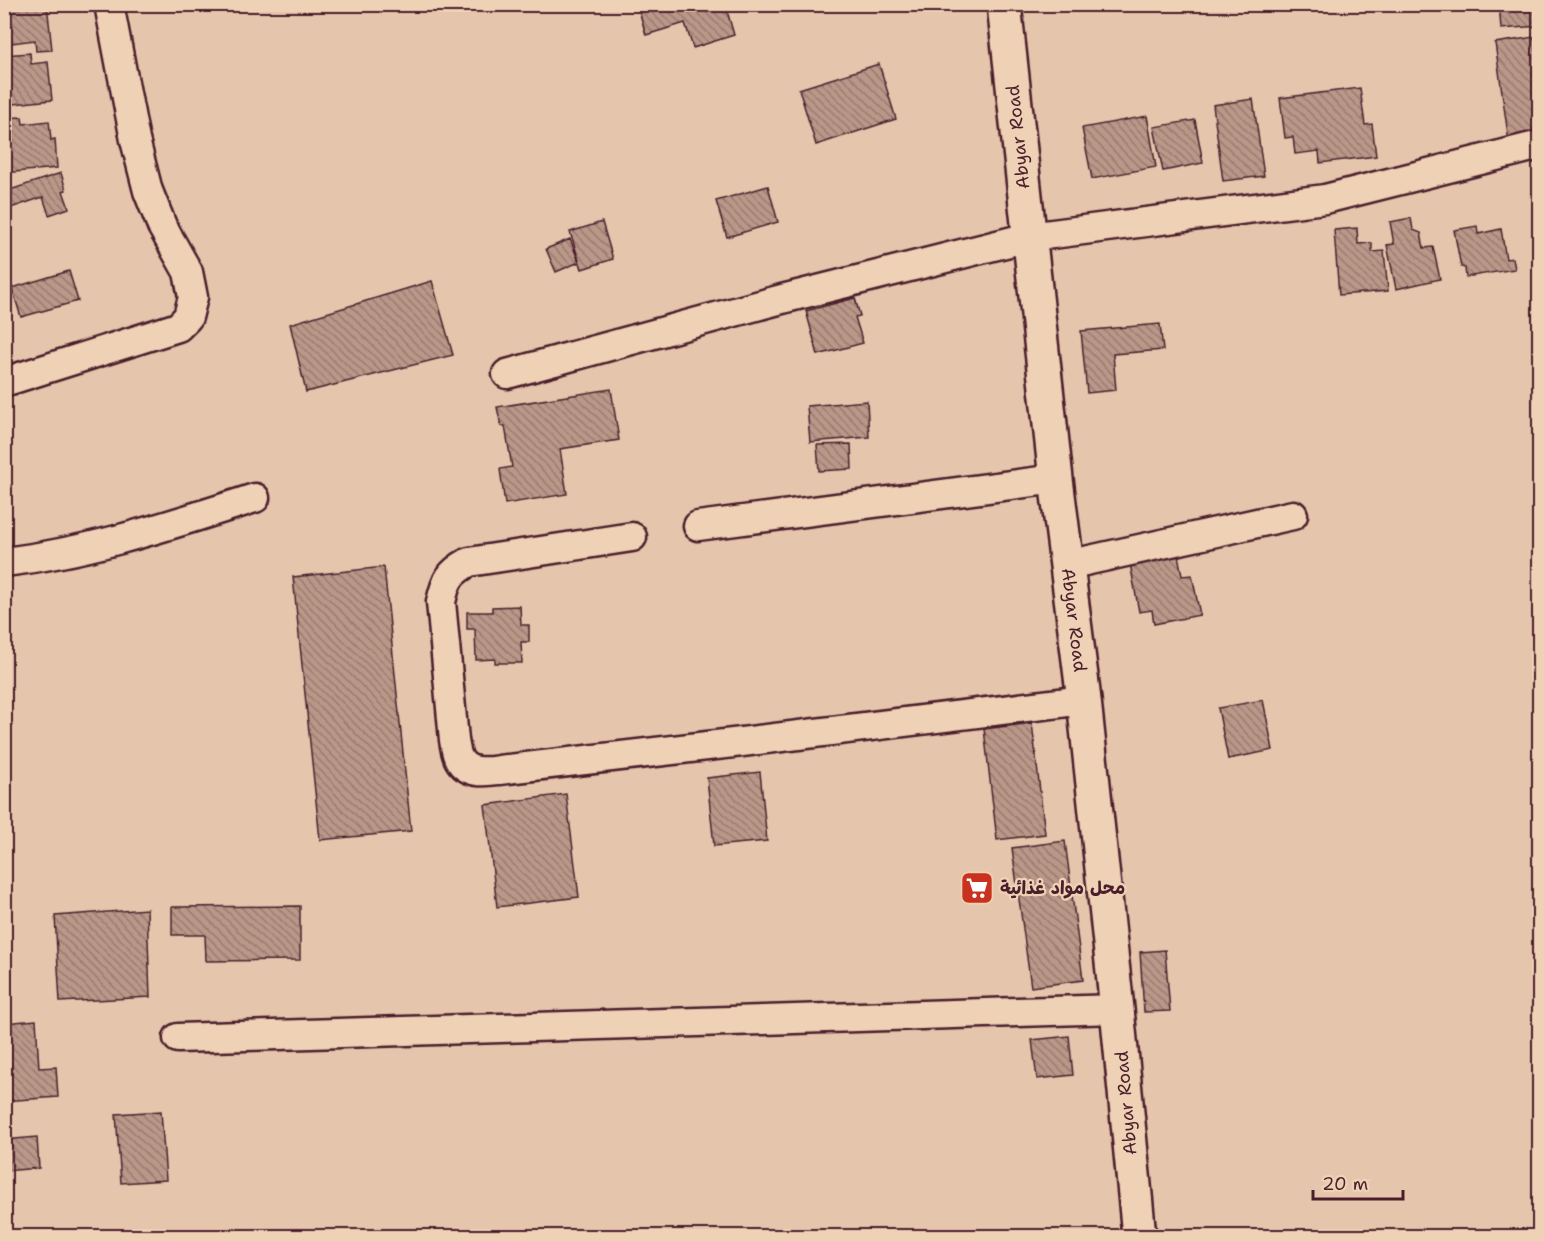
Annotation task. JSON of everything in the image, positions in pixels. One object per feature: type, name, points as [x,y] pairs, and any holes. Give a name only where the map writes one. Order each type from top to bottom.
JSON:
[{"type":"main road","name":"Abyar Road","points":[[1004,4],[1056,479],[1084,700],[1118,1009],[1139,1236]]},
{"type":"street","points":[[4,382],[178,327],[188,317],[193,297],[189,272],[162,226],[148,191],[135,140],[109,4]]},
{"type":"street","points":[[507,374],[782,299],[1029,237],[1325,199],[1539,145]]},
{"type":"street","points":[[698,526],[1056,479]]},
{"type":"street","points":[[4,562],[59,554],[115,541],[255,498]]},
{"type":"street","points":[[1067,565],[1293,515]]},
{"type":"street","points":[[632,537],[469,562],[456,569],[450,577],[444,588],[441,602],[454,740],[459,760],[468,769],[481,772],[499,770],[1084,700]]},
{"type":"street","points":[[178,1038],[1118,1009]]},
{"type":"building","points":[[4,4],[47,4],[52,50],[36,51],[35,40],[4,44]]},
{"type":"building","points":[[647,4],[725,4],[734,35],[693,48],[685,23],[646,35],[638,7]]},
{"type":"building","points":[[1499,4],[1540,4],[1540,26],[1501,29]]},
{"type":"building","points":[[1534,37],[1540,75],[1540,138],[1509,142],[1495,43]]},
{"type":"building","points":[[30,53],[31,64],[48,62],[52,100],[4,105],[4,55]]},
{"type":"building","points":[[879,64],[896,119],[816,145],[799,89]]},
{"type":"building","points":[[1360,88],[1365,125],[1372,124],[1376,156],[1320,163],[1319,151],[1295,154],[1293,137],[1285,138],[1280,98]]},
{"type":"building","points":[[1253,99],[1264,176],[1223,181],[1213,105]]},
{"type":"building","points":[[1147,116],[1156,167],[1092,179],[1082,128]]},
{"type":"building","points":[[22,117],[23,124],[49,121],[51,140],[55,139],[57,168],[4,173],[4,118]]},
{"type":"building","points":[[1195,120],[1203,163],[1163,171],[1154,127]]},
{"type":"building","points":[[61,173],[66,190],[63,191],[69,208],[49,215],[43,197],[5,210],[4,192]]},
{"type":"building","points":[[768,186],[778,222],[727,237],[716,201]]},
{"type":"building","points":[[1411,218],[1413,230],[1421,233],[1424,248],[1433,247],[1440,279],[1396,289],[1387,245],[1394,244],[1390,222]]},
{"type":"building","points":[[602,222],[613,259],[582,269],[570,232]]},
{"type":"building","points":[[1477,226],[1478,234],[1501,229],[1506,259],[1513,258],[1515,269],[1466,277],[1465,268],[1461,267],[1454,230]]},
{"type":"building","points":[[1357,228],[1358,244],[1372,243],[1372,252],[1384,251],[1388,291],[1339,295],[1334,230]]},
{"type":"building","points":[[570,239],[579,262],[556,272],[546,249]]},
{"type":"building","points":[[69,271],[78,301],[21,317],[12,288]]},
{"type":"building","points":[[432,281],[453,355],[306,392],[290,324]]},
{"type":"building","points":[[855,298],[860,316],[855,317],[863,343],[818,355],[806,311]]},
{"type":"building","points":[[1160,324],[1163,350],[1113,354],[1116,390],[1087,393],[1081,331]]},
{"type":"building","points":[[611,389],[619,440],[560,449],[567,494],[505,504],[500,469],[512,467],[505,426],[501,426],[497,407]]},
{"type":"building","points":[[867,401],[869,437],[810,442],[807,406]]},
{"type":"building","points":[[851,444],[852,469],[819,471],[817,445]]},
{"type":"building","points":[[1178,555],[1182,576],[1192,575],[1200,615],[1154,624],[1152,610],[1139,612],[1130,563]]},
{"type":"building","points":[[384,567],[411,831],[320,840],[293,577]]},
{"type":"building","points":[[520,606],[521,625],[529,625],[529,642],[521,642],[522,663],[495,663],[495,659],[476,660],[475,629],[467,629],[467,612],[492,612],[492,607]]},
{"type":"building","points":[[1263,700],[1273,750],[1228,759],[1218,708]]},
{"type":"building","points":[[1032,723],[1045,834],[997,840],[984,729]]},
{"type":"building","points":[[760,772],[767,841],[714,846],[707,778]]},
{"type":"building","points":[[566,794],[579,897],[497,907],[485,805]]},
{"type":"building","points":[[1065,841],[1083,980],[1031,987],[1012,848]]},
{"type":"building","points":[[300,906],[300,960],[206,961],[205,935],[172,935],[172,907]]},
{"type":"building","points":[[147,909],[150,997],[60,1002],[55,916]]},
{"type":"building","points":[[1165,950],[1170,1011],[1144,1012],[1140,952]]},
{"type":"building","points":[[36,1020],[39,1068],[56,1067],[58,1097],[4,1101],[4,1023]]},
{"type":"building","points":[[1069,1036],[1073,1075],[1037,1079],[1032,1040]]},
{"type":"building","points":[[161,1111],[166,1180],[121,1183],[116,1114]]},
{"type":"building","points":[[37,1137],[39,1168],[4,1171],[4,1140]]},
{"type":"place","name":"محل مواد غذائية","points":[[977,888]]}]
